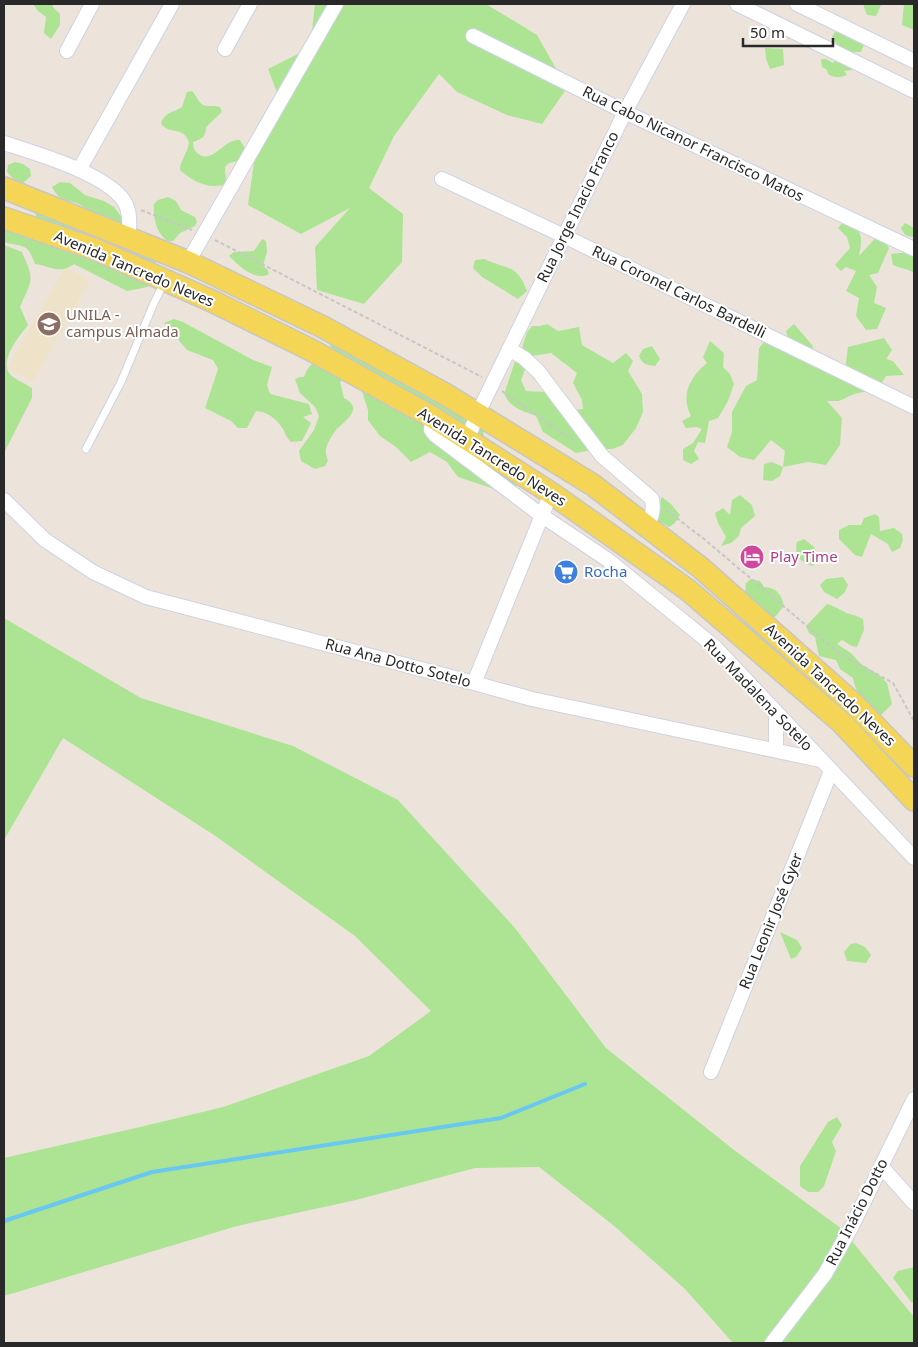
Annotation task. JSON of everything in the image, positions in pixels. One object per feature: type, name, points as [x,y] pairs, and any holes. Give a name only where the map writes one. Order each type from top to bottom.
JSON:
[{"type":"main road","name":"Avenida Tancredo Neves","points":[[4,188],[188,262],[323,327],[478,413],[593,485],[716,581],[854,704],[914,766]]},
{"type":"main road","name":"Avenida Tancredo Neves","points":[[4,218],[97,250],[214,302],[311,350],[432,417],[551,493],[688,590],[842,723],[914,800]]},
{"type":"main road","points":[[890,741],[914,754]]},
{"type":"street","points":[[67,51],[92,4]]},
{"type":"street","points":[[79,170],[172,4]]},
{"type":"street","points":[[225,49],[250,4]]},
{"type":"street","points":[[188,262],[336,4]]},
{"type":"street","name":"Rua Jorge Inacio Franco","points":[[467,440],[478,413],[624,112],[683,4]]},
{"type":"street","points":[[736,4],[914,91]]},
{"type":"street","points":[[797,4],[914,61]]},
{"type":"street","name":"Rua Cabo Nicanor Francisco Matos","points":[[473,36],[624,112],[914,249]]},
{"type":"street","name":"Avenida Tancredo Neves","points":[[4,143],[79,170],[111,187],[124,201],[130,216],[129,238]]},
{"type":"street","name":"Rua Coronel Carlos Bardelli","points":[[442,179],[564,236],[914,407]]},
{"type":"street","points":[[509,349],[524,358],[538,371],[602,456],[652,499],[654,507],[648,527]]},
{"type":"street","name":"Rua Madalena Sotelo","points":[[432,417],[431,430],[435,435],[541,515],[608,560],[715,647],[914,858]]},
{"type":"street","points":[[474,682],[551,493]]},
{"type":"street","name":"Rua Ana Dotto Sotelo","points":[[4,500],[45,540],[93,572],[146,597],[474,682],[532,699],[820,760]]},
{"type":"street","points":[[589,547],[615,538]]},
{"type":"street","points":[[776,712],[776,750]]},
{"type":"street","name":"Rua Leonir José Gyer","points":[[712,1072],[831,771]]},
{"type":"street","name":"Rua Inácio Dotto","points":[[772,1343],[825,1274],[852,1226],[914,1099]]},
{"type":"street","points":[[881,1166],[914,1203]]},
{"type":"lane","points":[[86,449],[121,382],[154,303],[166,281]]},
{"type":"shaded area","name":"UNILA - campus Almada","points":[[65,267],[90,280],[33,382],[7,368]]},
{"type":"green space","points":[[33,4],[53,4],[53,7],[60,14],[60,25],[51,39],[44,33],[46,17]]},
{"type":"green space","points":[[315,4],[486,4],[537,35],[567,88],[542,124],[507,115],[457,92],[439,74],[394,136],[369,188],[403,214],[402,262],[364,304],[317,290],[315,247],[350,208],[301,234],[248,205],[256,149],[281,103],[268,69],[310,48]]},
{"type":"green space","points":[[863,4],[881,5],[876,16],[867,15]]},
{"type":"green space","points":[[904,4],[914,4],[914,30],[902,25]]},
{"type":"green space","points":[[837,29],[864,44],[861,52],[851,52],[854,60],[852,70],[844,71],[847,75],[842,77],[828,74],[827,70],[822,67],[821,59],[826,59],[833,63],[845,50],[838,46],[832,37]]},
{"type":"green space","points":[[765,48],[783,49],[784,65],[770,69],[766,59]]},
{"type":"green space","points":[[192,91],[202,104],[220,107],[222,112],[206,127],[203,137],[193,142],[197,153],[208,156],[228,143],[240,140],[246,150],[238,161],[229,163],[225,167],[226,182],[223,185],[211,186],[200,183],[180,170],[189,142],[180,132],[165,128],[161,124],[164,117],[182,107],[187,92]]},
{"type":"green space","points":[[15,162],[23,164],[30,169],[31,176],[23,183],[15,181],[7,172],[8,165]]},
{"type":"green space","points":[[60,182],[70,183],[85,195],[104,201],[114,207],[157,257],[153,276],[148,287],[127,291],[74,264],[64,269],[55,269],[35,264],[27,249],[4,242],[4,216],[37,220],[35,211],[96,236],[99,246],[115,247],[115,237],[92,213],[79,204],[59,197],[52,187]]},
{"type":"green space","points":[[168,197],[176,201],[181,210],[195,217],[197,222],[195,226],[180,233],[173,241],[168,241],[158,230],[154,214],[154,204],[158,200]]},
{"type":"green space","points":[[848,217],[859,230],[861,244],[859,256],[879,234],[889,248],[878,273],[869,275],[877,287],[874,303],[886,308],[877,329],[866,330],[856,316],[859,298],[846,291],[856,271],[846,267],[841,271],[835,265],[850,248],[847,237],[838,228]]},
{"type":"green space","points":[[905,223],[914,228],[914,236],[905,235],[901,228]]},
{"type":"green space","points":[[262,239],[266,241],[267,252],[263,266],[269,274],[258,276],[242,268],[229,256],[234,252],[254,251]]},
{"type":"green space","points":[[4,245],[22,252],[29,269],[29,285],[20,307],[28,325],[9,354],[7,367],[13,377],[32,388],[32,398],[4,453]]},
{"type":"green space","points":[[910,252],[914,255],[914,273],[893,265],[891,254]]},
{"type":"green space","points":[[484,259],[511,269],[519,276],[527,291],[518,299],[482,277],[473,268],[475,260]]},
{"type":"green space","points":[[174,319],[253,360],[272,367],[267,385],[270,394],[309,404],[312,414],[303,417],[311,423],[302,441],[291,442],[278,422],[263,412],[256,411],[247,428],[238,428],[231,421],[205,408],[218,369],[213,360],[187,350],[164,323]]},
{"type":"green space","points":[[547,324],[558,331],[579,327],[582,345],[613,363],[626,353],[633,361],[628,371],[642,394],[643,412],[636,428],[623,445],[612,449],[596,449],[576,453],[543,432],[536,416],[517,408],[507,399],[504,394],[516,358],[528,362],[521,380],[526,391],[545,392],[562,389],[564,404],[573,410],[583,409],[582,400],[573,383],[577,373],[551,353],[532,356],[522,348],[527,332],[532,326]]},
{"type":"green space","points":[[794,324],[812,345],[818,361],[827,374],[845,369],[848,347],[884,338],[892,350],[886,359],[893,361],[904,375],[886,376],[878,389],[854,394],[839,401],[827,401],[842,418],[840,445],[826,465],[808,462],[783,467],[785,451],[771,440],[754,460],[740,457],[727,447],[732,432],[732,412],[746,386],[757,380],[759,348],[770,335],[791,349],[786,331]]},
{"type":"green space","points":[[328,339],[482,423],[484,437],[464,436],[504,470],[517,486],[497,490],[458,477],[447,462],[430,452],[411,462],[396,447],[380,436],[368,420],[368,410],[359,382],[349,377],[340,382],[344,398],[353,406],[352,414],[336,430],[329,441],[326,450],[328,461],[325,466],[315,469],[301,461],[299,451],[314,430],[319,416],[315,407],[300,393],[295,379],[304,377],[310,366],[318,360],[340,354],[331,348]]},
{"type":"green space","points":[[710,341],[724,353],[723,367],[730,374],[734,384],[728,401],[718,418],[709,421],[705,443],[698,442],[694,451],[699,459],[691,464],[683,460],[683,449],[693,443],[702,429],[697,427],[686,428],[682,421],[691,416],[686,401],[687,394],[692,380],[707,363],[703,357]]},
{"type":"green space","points":[[652,346],[660,359],[655,366],[645,364],[639,356],[643,349]]},
{"type":"green space","points":[[772,462],[783,467],[780,476],[772,481],[763,480],[764,464]]},
{"type":"green space","points":[[740,495],[752,505],[755,516],[741,528],[739,536],[731,543],[721,546],[726,537],[715,513],[723,508],[730,515],[732,500]]},
{"type":"green space","points":[[662,497],[680,515],[675,523],[669,527],[657,520],[655,511]]},
{"type":"green space","points":[[875,514],[879,517],[880,531],[894,528],[902,534],[903,540],[900,548],[892,552],[888,544],[871,534],[862,557],[855,555],[839,539],[839,530],[849,525],[861,525],[864,518]]},
{"type":"green space","points":[[804,539],[814,547],[819,557],[813,566],[804,563],[797,555],[797,542]]},
{"type":"green space","points":[[843,577],[848,585],[845,592],[837,599],[824,592],[820,585],[826,579]]},
{"type":"green space","points":[[751,579],[760,581],[764,587],[775,590],[780,595],[784,606],[775,617],[766,615],[758,605],[746,600],[746,583]]},
{"type":"green space","points":[[827,604],[863,619],[864,630],[857,647],[842,640],[837,644],[851,653],[861,664],[879,675],[887,683],[892,704],[879,717],[859,694],[853,678],[840,669],[836,660],[819,656],[815,637],[809,633],[806,626]]},
{"type":"green space","points":[[4,618],[141,698],[293,746],[398,800],[515,928],[606,1048],[734,1150],[842,1229],[914,1317],[914,1343],[733,1343],[685,1289],[613,1225],[539,1167],[475,1168],[356,1200],[237,1226],[4,1296],[4,1158],[223,1107],[369,1056],[431,1011],[355,936],[214,835],[63,738],[4,840]]},
{"type":"green space","points":[[780,932],[797,940],[802,948],[796,957],[791,959]]},
{"type":"green space","points":[[856,943],[865,947],[871,955],[866,963],[847,961],[844,952],[851,944]]},
{"type":"green space","points":[[837,1117],[842,1125],[832,1142],[836,1151],[824,1186],[818,1192],[808,1192],[800,1186],[800,1166],[828,1122]]},
{"type":"green space","points":[[914,1267],[914,1303],[911,1302],[893,1278],[898,1271]]},
{"type":"waterway","points":[[4,1221],[152,1172],[501,1118],[585,1084]]},
{"type":"place","name":"UNILA - campus Almada","points":[[49,324]]},
{"type":"place","name":"Play Time","points":[[752,557]]},
{"type":"place","name":"Rocha","points":[[566,572]]}]
